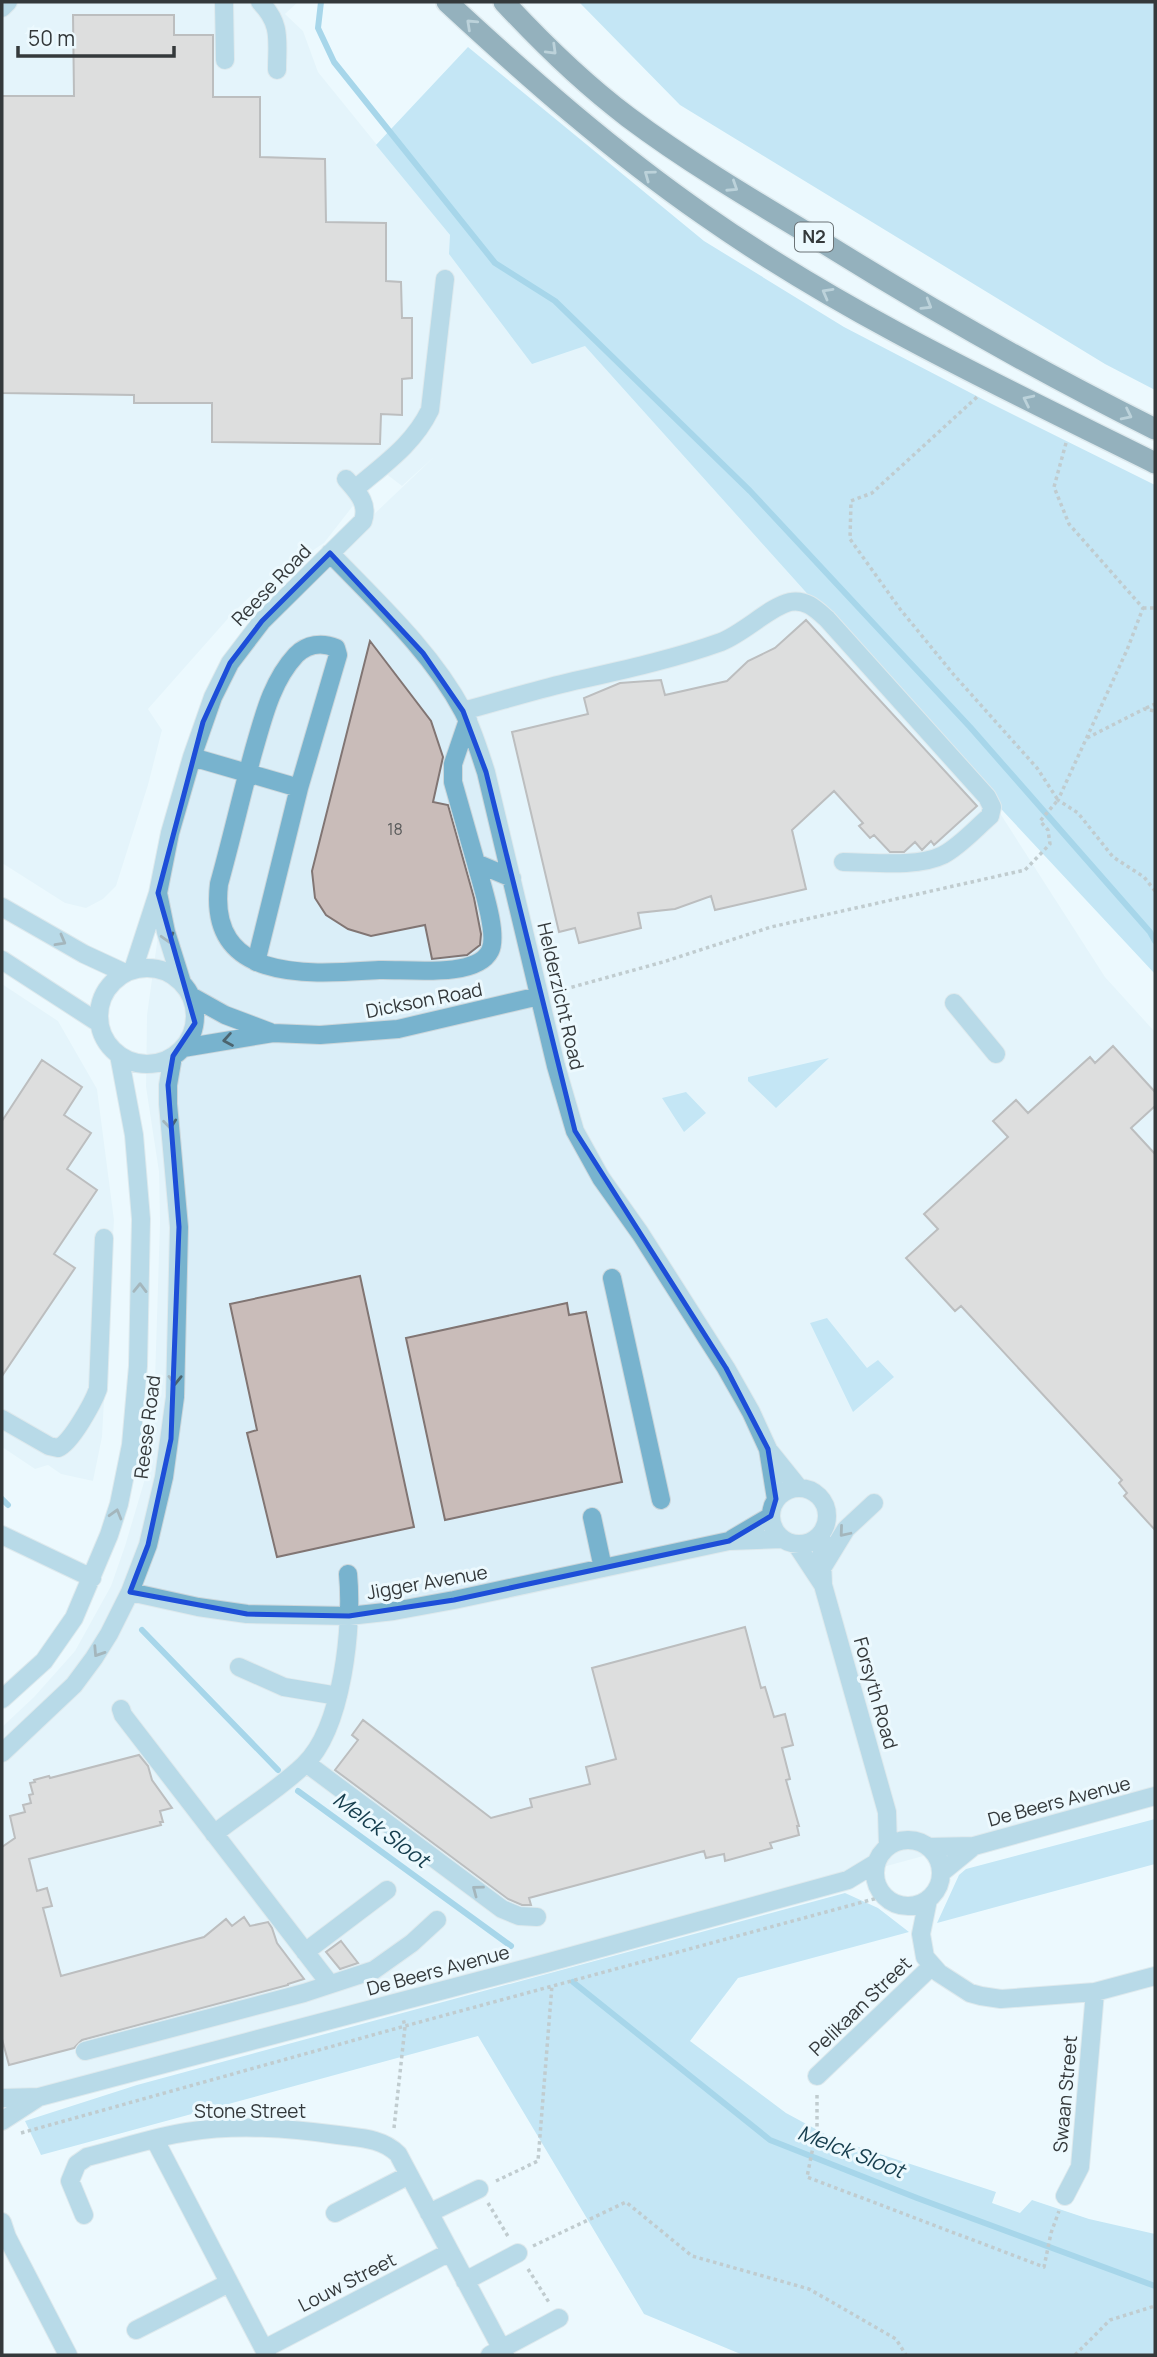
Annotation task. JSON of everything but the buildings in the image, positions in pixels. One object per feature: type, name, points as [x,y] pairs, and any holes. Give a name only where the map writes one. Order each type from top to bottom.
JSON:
[{"type":"highway","name":"N2","points":[[447,2],[531,79],[618,153],[704,216],[818,289],[944,358],[1155,463]]},
{"type":"highway","name":"N2","points":[[504,2],[551,50],[628,117],[738,190],[958,323],[1084,394],[1155,429]]},
{"type":"street","points":[[2,8],[8,2]]},
{"type":"street","points":[[225,2],[225,60]]},
{"type":"street","points":[[260,2],[275,21],[277,29],[276,71]]},
{"type":"street","name":"Reese Road","points":[[129,971],[158,893],[170,833],[192,757],[213,696],[230,663],[262,621],[363,521],[365,504],[351,484],[409,444],[430,410],[445,279]]},
{"type":"street","name":"Helderzicht Road","points":[[330,553],[423,653],[465,716],[486,772],[564,1098],[575,1130],[589,1158],[726,1368],[768,1449],[799,1488]]},
{"type":"street","points":[[256,962],[299,788],[336,661],[337,651],[331,646],[309,646],[297,654],[285,671],[267,706],[219,884],[218,905],[226,936],[256,962],[288,971],[326,974],[398,969],[445,971],[480,961],[489,954],[494,937],[453,782],[453,764],[465,716],[708,646],[737,635],[783,604],[803,602],[815,607],[987,797],[992,807],[990,816],[957,845],[936,858],[922,862],[843,862]]},
{"type":"street","points":[[192,757],[299,788]]},
{"type":"street","points":[[476,863],[512,878]]},
{"type":"street","name":"Reese Road","points":[[158,893],[166,932],[186,989]]},
{"type":"street","points":[[2,907],[84,954],[129,971],[159,969],[186,989],[195,1013],[195,1023],[189,1040],[178,1052],[155,1063],[136,1063],[118,1055],[108,1044],[99,1023],[102,997],[111,983],[129,971]]},
{"type":"street","points":[[2,960],[99,1023]]},
{"type":"street","name":"Dickson Road","points":[[186,989],[225,1015],[273,1033]]},
{"type":"street","name":"Dickson Road","points":[[178,1052],[273,1033],[320,1035],[398,1029],[539,996]]},
{"type":"street","points":[[954,1003],[996,1054]]},
{"type":"street","name":"Reese Road","points":[[2,1753],[74,1685],[109,1634],[130,1592],[148,1545],[164,1477],[175,1397],[178,1227],[168,1086],[178,1052]]},
{"type":"street","name":"Reese Road","points":[[2,1699],[44,1661],[74,1618],[109,1535],[125,1478],[138,1376],[141,1219],[134,1135],[118,1055]]},
{"type":"street","points":[[2,1419],[49,1446],[58,1448],[66,1444],[93,1402],[98,1389],[104,1238]]},
{"type":"street","points":[[612,1278],[661,1500]]},
{"type":"street","name":"Helderzicht Road","points":[[768,1449],[773,1508]]},
{"type":"street","points":[[799,1488],[812,1491],[825,1503],[827,1516],[821,1533],[810,1542],[789,1541],[775,1531],[773,1508],[786,1491],[799,1488]]},
{"type":"street","points":[[823,1576],[846,1530],[874,1503]]},
{"type":"street","name":"Jigger Avenue","points":[[729,1541],[773,1508]]},
{"type":"street","points":[[592,1517],[603,1568]]},
{"type":"street","name":"Forsyth Road","points":[[821,1533],[823,1576],[887,1812],[888,1847]]},
{"type":"street","points":[[2,1535],[92,1578]]},
{"type":"street","name":"Jigger Avenue","points":[[130,1592],[198,1607],[247,1614],[349,1616],[454,1600],[729,1541],[789,1541]]},
{"type":"street","name":"Forsyth Road","points":[[789,1541],[823,1576]]},
{"type":"street","points":[[214,1834],[306,1763],[323,1736],[338,1696],[349,1616],[348,1574]]},
{"type":"street","points":[[239,1667],[284,1687],[338,1696]]},
{"type":"street","points":[[121,1709],[330,1984]]},
{"type":"street","points":[[306,1763],[502,1909],[519,1916],[537,1917]]},
{"type":"street","name":"De Beers Avenue","points":[[928,1847],[974,1846],[1155,1796]]},
{"type":"street","name":"Forsyth Road","points":[[887,1812],[908,1840]]},
{"type":"street","points":[[921,1934],[875,1878],[881,1854],[897,1842],[918,1842],[935,1854],[941,1873],[940,1883],[928,1900],[921,1934],[922,1945],[932,1966],[970,1993],[991,1998],[1095,1992],[1155,1976]]},
{"type":"street","name":"De Beers Avenue","points":[[941,1873],[974,1846]]},
{"type":"street","name":"De Beers Avenue","points":[[2,2098],[39,2097],[546,1963],[848,1880],[877,1863]]},
{"type":"street","name":"De Beers Avenue","points":[[848,1880],[887,1895]]},
{"type":"street","points":[[305,1952],[387,1890]]},
{"type":"street","points":[[887,1895],[909,1906],[928,1900]]},
{"type":"street","points":[[85,2051],[374,1970],[412,1943],[437,1920]]},
{"type":"street","name":"Pelikaan Street","points":[[817,2076],[932,1966]]},
{"type":"street","name":"Swaan Street","points":[[1065,2196],[1080,2167],[1095,1992]]},
{"type":"street","name":"De Beers Avenue","points":[[2,2121],[39,2097]]},
{"type":"street","name":"Stone Street","points":[[84,2215],[70,2181],[77,2164],[87,2157],[186,2132],[267,2128],[301,2130],[385,2143]]},
{"type":"street","points":[[155,2140],[266,2352]]},
{"type":"street","points":[[385,2143],[398,2154],[466,2281],[499,2353],[559,2318]]},
{"type":"street","points":[[335,2213],[409,2175]]},
{"type":"street","points":[[429,2213],[479,2189]]},
{"type":"street","points":[[3,2230],[68,2355]]},
{"type":"street","name":"Louw Street","points":[[266,2352],[450,2252]]},
{"type":"street","points":[[466,2281],[518,2253]]},
{"type":"street","points":[[136,2330],[229,2283]]},
{"type":"path","points":[[993,382],[872,493],[851,501],[850,539],[900,609],[954,675],[1037,768],[1058,800],[1078,813],[1113,857],[1144,877],[1155,891]]},
{"type":"path","points":[[1072,421],[1054,488],[1069,524],[1143,608],[1155,608]]},
{"type":"path","points":[[539,996],[663,962],[771,927],[1025,870],[1049,844],[1048,830],[1040,821],[1058,800],[1127,650],[1143,608]]},
{"type":"path","points":[[1086,738],[1155,704]]},
{"type":"path","points":[[1144,709],[1155,711]]},
{"type":"path","points":[[15,2134],[887,1895]]},
{"type":"path","points":[[546,1963],[553,1990],[538,2161],[479,2189],[559,2318]]},
{"type":"path","points":[[385,2143],[394,2132],[405,2027]]},
{"type":"path","points":[[817,2076],[817,2127],[807,2177],[1044,2267],[1051,2233],[1065,2196]]},
{"type":"path","points":[[518,2253],[626,2202],[692,2256],[809,2289],[896,2339],[906,2355]]},
{"type":"path","points":[[1075,2355],[1110,2319],[1155,2306]]},
{"type":"highlighted area","points":[[330,553],[423,653],[463,711],[486,772],[575,1131],[726,1368],[768,1449],[776,1499],[771,1516],[729,1541],[454,1600],[349,1616],[247,1614],[130,1592],[148,1545],[171,1439],[179,1227],[168,1085],[173,1056],[195,1023],[158,893],[203,722],[230,663],[262,621]]},
{"type":"shaded area","points":[[2,2],[298,2],[285,14],[303,31],[318,72],[450,235],[594,353],[989,796],[1105,977],[1155,1032],[1155,1793],[2,2107],[2,1727],[34,1697],[75,1651],[111,1586],[144,1482],[154,1410],[160,1222],[159,1172],[146,1087],[147,1015],[172,834],[205,722],[262,621],[434,457],[402,486],[381,470],[324,543],[263,584],[232,614],[148,709],[162,730],[148,785],[116,886],[103,899],[86,908],[65,903],[2,863]]},
{"type":"shaded area","points":[[579,2],[1155,2],[1155,390],[1105,364],[680,105]]},
{"type":"shaded area","points":[[468,47],[704,241],[844,327],[1155,485],[1155,974],[989,796],[585,346],[532,364],[449,254],[450,235],[376,145]]},
{"type":"shaded area","points":[[2,984],[58,1021],[97,1089],[114,1220],[102,1437],[93,1481],[61,1474],[48,1465],[35,1469],[2,1447]]},
{"type":"shaded area","points":[[829,1058],[776,1108],[748,1081],[748,1077]]},
{"type":"shaded area","points":[[686,1092],[706,1113],[684,1132],[662,1098]]},
{"type":"shaded area","points":[[827,1318],[867,1368],[878,1360],[894,1377],[853,1412],[810,1323]]},
{"type":"shaded area","points":[[1155,1819],[1155,1864],[937,1923],[959,1875],[966,1869]]},
{"type":"shaded area","points":[[845,1893],[878,1908],[909,1932],[738,1978],[690,2041],[786,2113],[834,2139],[996,2192],[992,2203],[1020,2213],[1032,2200],[1089,2219],[1155,2234],[1155,2355],[743,2355],[644,2314],[478,2036],[41,2155],[25,2121],[137,2085]]},
{"type":"waterway","points":[[321,2],[318,28],[334,62],[495,263],[555,301],[750,491],[970,727],[1150,932],[1155,941]]},
{"type":"waterway","name":"Melck Sloot","points":[[2,1499],[8,1505]]},
{"type":"waterway","name":"Melck Sloot","points":[[142,1630],[278,1770]]},
{"type":"waterway","name":"Melck Sloot","points":[[298,1791],[511,1946]]},
{"type":"waterway","name":"Melck Sloot","points":[[573,1982],[770,2140],[917,2198],[1155,2286]]}]
